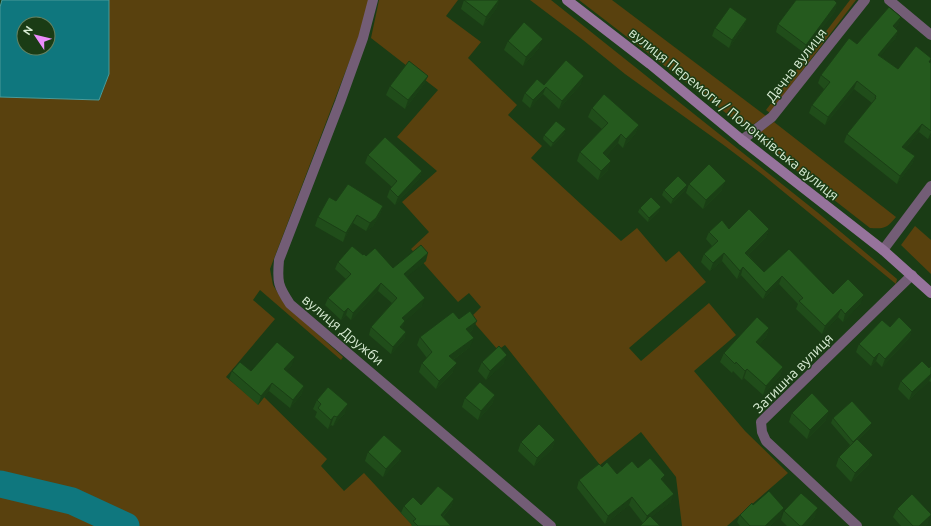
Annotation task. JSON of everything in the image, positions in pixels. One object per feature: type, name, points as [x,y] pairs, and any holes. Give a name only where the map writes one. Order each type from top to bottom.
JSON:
[{"type":"main road","name":"вулиця Перемоги / Полонківська вулиця","points":[[567,0],[650,64],[742,140],[883,250],[931,293]]},
{"type":"street","name":"вулиця Дружби","points":[[373,0],[363,38],[279,260],[277,275],[281,289],[290,304],[551,526]]},
{"type":"street","name":"Дачна вулиця","points":[[742,140],[772,117],[865,0]]},
{"type":"street","points":[[889,0],[931,35]]},
{"type":"street","points":[[883,250],[931,186]]},
{"type":"street","name":"Затишна вулиця","points":[[857,526],[766,441],[762,432],[761,422],[912,275]]},
{"type":"shaded area","points":[[109,0],[369,0],[359,36],[270,269],[273,285],[282,300],[343,357],[341,360],[260,290],[253,300],[275,319],[226,377],[258,404],[264,397],[327,459],[321,466],[344,491],[364,473],[413,526],[0,526],[0,97],[99,100],[109,74]]},
{"type":"shaded area","points":[[379,0],[458,0],[446,16],[481,42],[468,58],[517,105],[508,115],[542,146],[531,158],[621,241],[637,228],[666,262],[679,251],[706,282],[629,348],[641,361],[709,303],[736,335],[694,371],[745,431],[788,473],[727,526],[682,526],[676,477],[641,432],[600,465],[505,345],[498,350],[470,318],[481,307],[469,293],[458,302],[411,249],[429,232],[402,202],[437,171],[397,137],[438,90],[371,38]]},
{"type":"shaded area","points":[[530,0],[551,0],[817,212],[897,279],[896,284],[763,175],[625,74]]},
{"type":"shaded area","points":[[579,0],[612,0],[766,116],[754,124],[740,124]]},
{"type":"shaded area","points":[[850,0],[856,0],[770,113],[766,110]]},
{"type":"shaded area","points":[[774,122],[896,217],[885,227],[870,228],[756,139],[761,131]]},
{"type":"shaded area","points":[[915,226],[931,240],[931,274],[901,245]]},
{"type":"water","points":[[2,0],[109,0],[109,74],[99,100],[0,97],[0,7]]},
{"type":"building","points":[[464,0],[499,0],[486,17]]},
{"type":"building","points":[[796,0],[834,0],[837,3],[806,45],[778,24]]},
{"type":"building","points":[[730,7],[747,19],[732,40],[715,28]]},
{"type":"building","points":[[889,7],[901,17],[893,26],[898,31],[878,55],[898,69],[916,46],[931,58],[929,62],[931,63],[931,131],[922,124],[902,147],[915,156],[900,176],[847,134],[876,98],[876,96],[857,81],[828,117],[812,105],[830,82],[821,75],[849,38],[857,44]]},
{"type":"building","points":[[524,22],[543,39],[526,57],[508,41]]},
{"type":"building","points":[[566,60],[584,76],[562,101],[546,87],[533,100],[525,93],[537,79],[544,85]]},
{"type":"building","points":[[409,61],[428,76],[408,100],[390,86]]},
{"type":"building","points":[[604,94],[639,125],[626,139],[621,134],[603,153],[611,161],[601,171],[580,152],[608,123],[592,108]]},
{"type":"building","points":[[556,121],[566,129],[553,143],[544,135]]},
{"type":"building","points":[[385,137],[422,171],[398,197],[390,189],[397,181],[368,155]]},
{"type":"building","points":[[709,164],[726,181],[706,200],[689,184]]},
{"type":"building","points":[[678,176],[687,185],[673,199],[664,190]]},
{"type":"building","points":[[348,184],[383,206],[376,218],[370,223],[357,215],[346,233],[318,217],[329,197],[336,201]]},
{"type":"building","points":[[651,197],[661,207],[649,218],[640,208]]},
{"type":"building","points":[[749,209],[769,229],[745,253],[764,272],[789,249],[833,294],[848,279],[864,295],[845,314],[841,309],[825,326],[799,301],[803,298],[782,276],[766,292],[743,267],[740,271],[724,253],[713,263],[704,254],[718,241],[709,232],[722,220],[729,229]]},
{"type":"building","points":[[421,245],[428,253],[404,274],[425,298],[402,318],[405,321],[400,327],[406,332],[393,347],[371,327],[397,298],[381,283],[353,313],[348,308],[344,312],[328,298],[351,274],[338,262],[352,246],[366,256],[375,248],[393,268]]},
{"type":"building","points":[[470,311],[477,321],[466,329],[474,338],[449,356],[457,363],[439,381],[422,363],[432,352],[420,337],[453,312],[459,319]]},
{"type":"building","points":[[757,317],[769,328],[756,342],[783,367],[766,386],[747,369],[745,371],[736,362],[735,364],[724,353]]},
{"type":"building","points":[[899,317],[912,330],[885,359],[879,353],[874,358],[859,344],[882,320],[890,327]]},
{"type":"building","points":[[277,342],[295,357],[284,369],[304,386],[293,400],[272,383],[261,396],[232,371],[240,362],[251,371]]},
{"type":"building","points":[[499,346],[507,355],[490,371],[482,362]]},
{"type":"building","points":[[922,361],[929,368],[931,366],[931,374],[912,392],[901,381]]},
{"type":"building","points":[[480,382],[495,395],[481,411],[465,398]]},
{"type":"building","points":[[328,387],[348,404],[337,417],[334,416],[331,420],[318,408],[321,404],[317,400]]},
{"type":"building","points":[[812,393],[829,411],[810,430],[792,413]]},
{"type":"building","points":[[852,401],[872,423],[853,442],[833,418]]},
{"type":"building","points":[[539,424],[555,440],[537,458],[521,442]]},
{"type":"building","points":[[384,435],[402,451],[386,469],[368,452]]},
{"type":"building","points":[[857,439],[873,455],[855,473],[839,457]]},
{"type":"building","points":[[650,458],[665,475],[661,479],[674,494],[647,516],[632,497],[608,516],[579,480],[599,464],[602,467],[607,462],[617,474],[632,461],[638,468]]},
{"type":"building","points":[[438,486],[454,499],[441,515],[451,526],[418,526],[413,521],[416,519],[404,506],[413,497],[421,505]]},
{"type":"building","points":[[769,491],[784,508],[765,526],[750,526],[740,515],[752,503],[753,505]]},
{"type":"building","points":[[801,493],[818,508],[802,526],[800,526],[784,511]]},
{"type":"building","points":[[912,494],[931,514],[919,526],[913,526],[897,509]]},
{"type":"building","points":[[650,516],[660,526],[640,526]]},
{"type":"waterway","points":[[0,484],[72,501],[126,526]]}]
